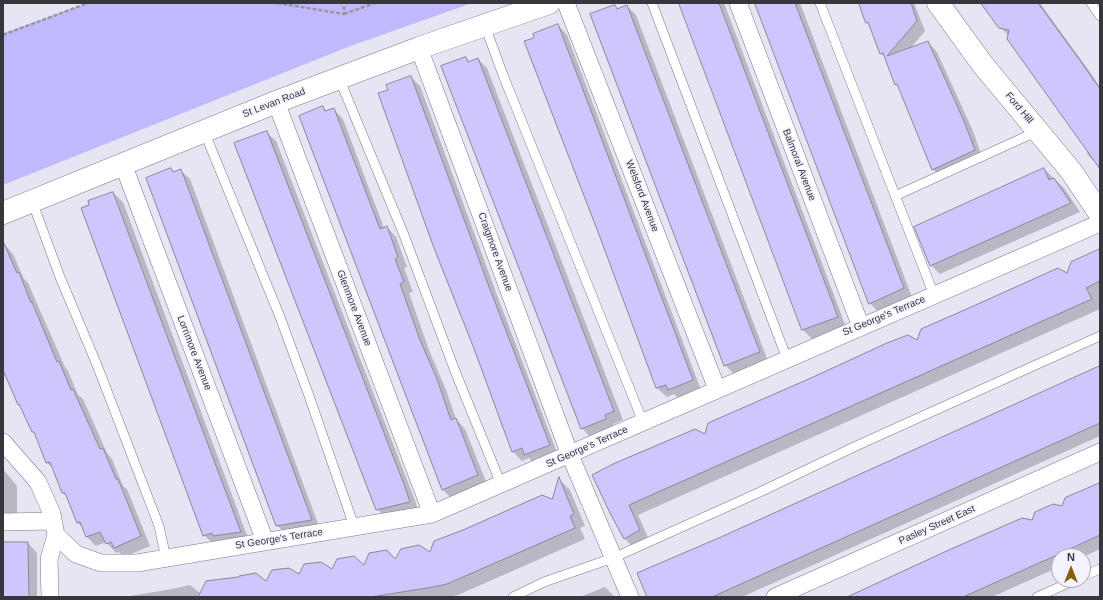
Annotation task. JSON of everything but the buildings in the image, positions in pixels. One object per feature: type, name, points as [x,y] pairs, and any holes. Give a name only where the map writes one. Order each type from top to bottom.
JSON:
[{"type":"street","name":"St Levan Road","points":[[3,213],[276,102],[419,48],[549,3]]},
{"type":"street","name":"Welsford Avenue","points":[[566,3],[717,389]]},
{"type":"street","name":"Balmoral Avenue","points":[[738,3],[860,327]]},
{"type":"street","name":"Ford Hill","points":[[938,3],[983,65],[1071,171],[1100,214]]},
{"type":"street","name":"Craigmore Avenue","points":[[419,48],[570,455],[630,597]]},
{"type":"street","name":"Glenmore Avenue","points":[[276,102],[432,514]]},
{"type":"street","name":"Lorrimore Avenue","points":[[123,164],[264,541]]},
{"type":"street","name":"St George's Terrace","points":[[54,528],[76,554],[102,563],[137,563],[432,514],[1100,223]]},
{"type":"street","points":[[5,448],[38,482],[52,514],[54,528],[49,559],[50,597]]},
{"type":"street","name":"Pasley Street East","points":[[775,597],[1100,452]]},
{"type":"street","points":[[3,522],[54,528]]},
{"type":"lane","points":[[652,3],[787,359]]},
{"type":"lane","points":[[820,3],[934,295]]},
{"type":"lane","points":[[1091,3],[1100,16]]},
{"type":"lane","points":[[485,26],[506,82],[643,422]]},
{"type":"lane","points":[[339,78],[404,235],[455,372],[501,484]]},
{"type":"lane","points":[[204,131],[280,317],[354,526]]},
{"type":"lane","points":[[895,196],[1038,131]]},
{"type":"lane","points":[[32,201],[60,277],[97,365],[159,526],[166,558]]},
{"type":"lane","points":[[513,597],[544,582],[613,558],[1100,336]]},
{"type":"lane","points":[[1037,597],[1057,588]]},
{"type":"path","points":[[3,35],[88,3]]},
{"type":"path","points":[[277,3],[344,14],[375,3]]},
{"type":"path","points":[[344,3],[344,14]]},
{"type":"shaded area","points":[[88,3],[472,3],[348,47],[3,185],[3,33]]}]
